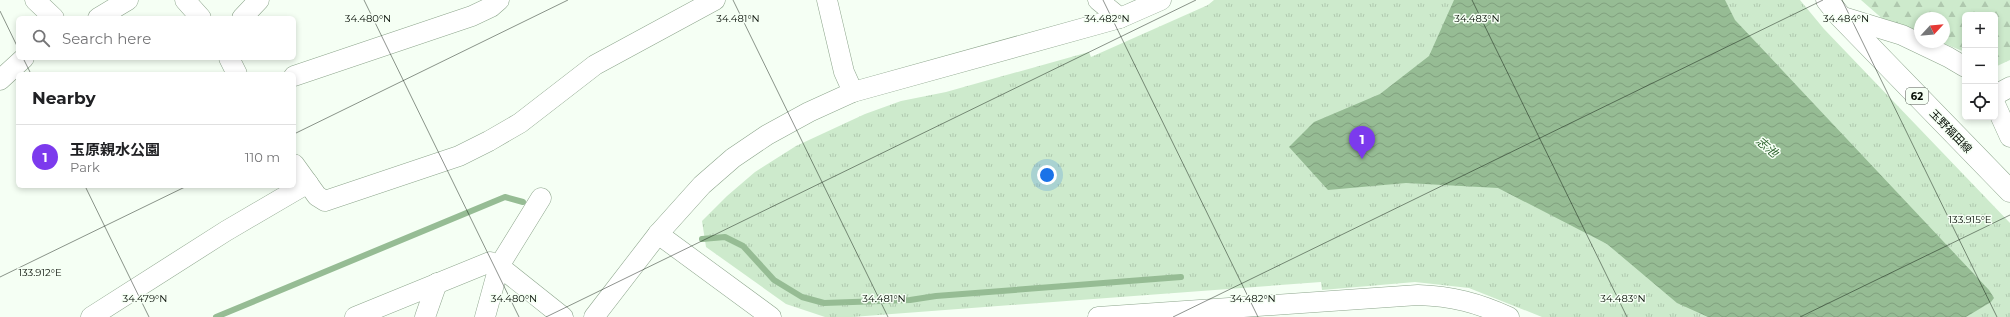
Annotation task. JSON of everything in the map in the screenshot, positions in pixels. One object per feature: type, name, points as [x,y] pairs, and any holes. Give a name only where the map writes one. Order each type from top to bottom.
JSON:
[{"type":"main road","name":"玉野福田線","points":[[1833,8],[2010,191]]},
{"type":"street","points":[[35,0],[52,16]]},
{"type":"street","points":[[101,16],[128,0]]},
{"type":"street","points":[[185,0],[199,16]]},
{"type":"street","points":[[244,16],[259,0]]},
{"type":"street","points":[[296,167],[317,196],[325,201],[459,156],[520,122],[595,65],[715,0]]},
{"type":"street","points":[[827,0],[844,72],[853,92]]},
{"type":"street","points":[[1098,0],[1117,9]]},
{"type":"street","points":[[594,317],[658,234],[702,185],[733,158],[767,135],[809,112],[853,92],[1117,9],[1161,0]]},
{"type":"street","points":[[296,75],[472,16],[491,2]]},
{"type":"street","points":[[1833,8],[1902,35],[1962,65]]},
{"type":"street","points":[[0,80],[22,60]]},
{"type":"street","points":[[230,60],[236,72]]},
{"type":"street","points":[[1998,93],[2010,87]]},
{"type":"street","points":[[1998,111],[2010,137]]},
{"type":"street","points":[[91,317],[226,231],[308,183]]},
{"type":"street","points":[[485,317],[499,266],[541,198]]},
{"type":"street","points":[[658,234],[771,317]]},
{"type":"street","points":[[355,317],[490,262],[499,266],[563,317]]},
{"type":"street","points":[[425,317],[437,283]]},
{"type":"street","points":[[1098,317],[1232,312],[1386,296],[1442,296],[1479,305],[1509,317]]},
{"type":"green space","points":[[1214,0],[1800,0],[1824,29],[2010,223],[2010,317],[1542,317],[1469,288],[1415,282],[1322,290],[1321,282],[852,317],[825,317],[786,304],[706,247],[702,221],[727,196],[755,172],[796,146],[865,114],[901,101],[946,92],[1089,52],[1091,57],[1208,5]]},
{"type":"green space","points":[[1861,0],[2010,0],[2010,60],[1998,66],[1998,12],[1962,12],[1962,51],[1950,46],[1950,12],[1914,12],[1914,32],[1885,21]]},
{"type":"water","name":"志池","points":[[1454,0],[1725,0],[1735,20],[1989,290],[1994,298],[1991,302],[1966,317],[1708,317],[1677,303],[1607,244],[1498,188],[1406,183],[1328,190],[1289,147],[1314,122],[1380,94],[1429,56]]},
{"type":"waterway","points":[[216,317],[505,197],[523,202]]},
{"type":"waterway","points":[[702,239],[725,237],[743,246],[774,280],[802,297],[824,303],[910,300],[936,296],[1181,277]]},
{"type":"place","name":"玉原親水公園","points":[[1362,159]]}]
